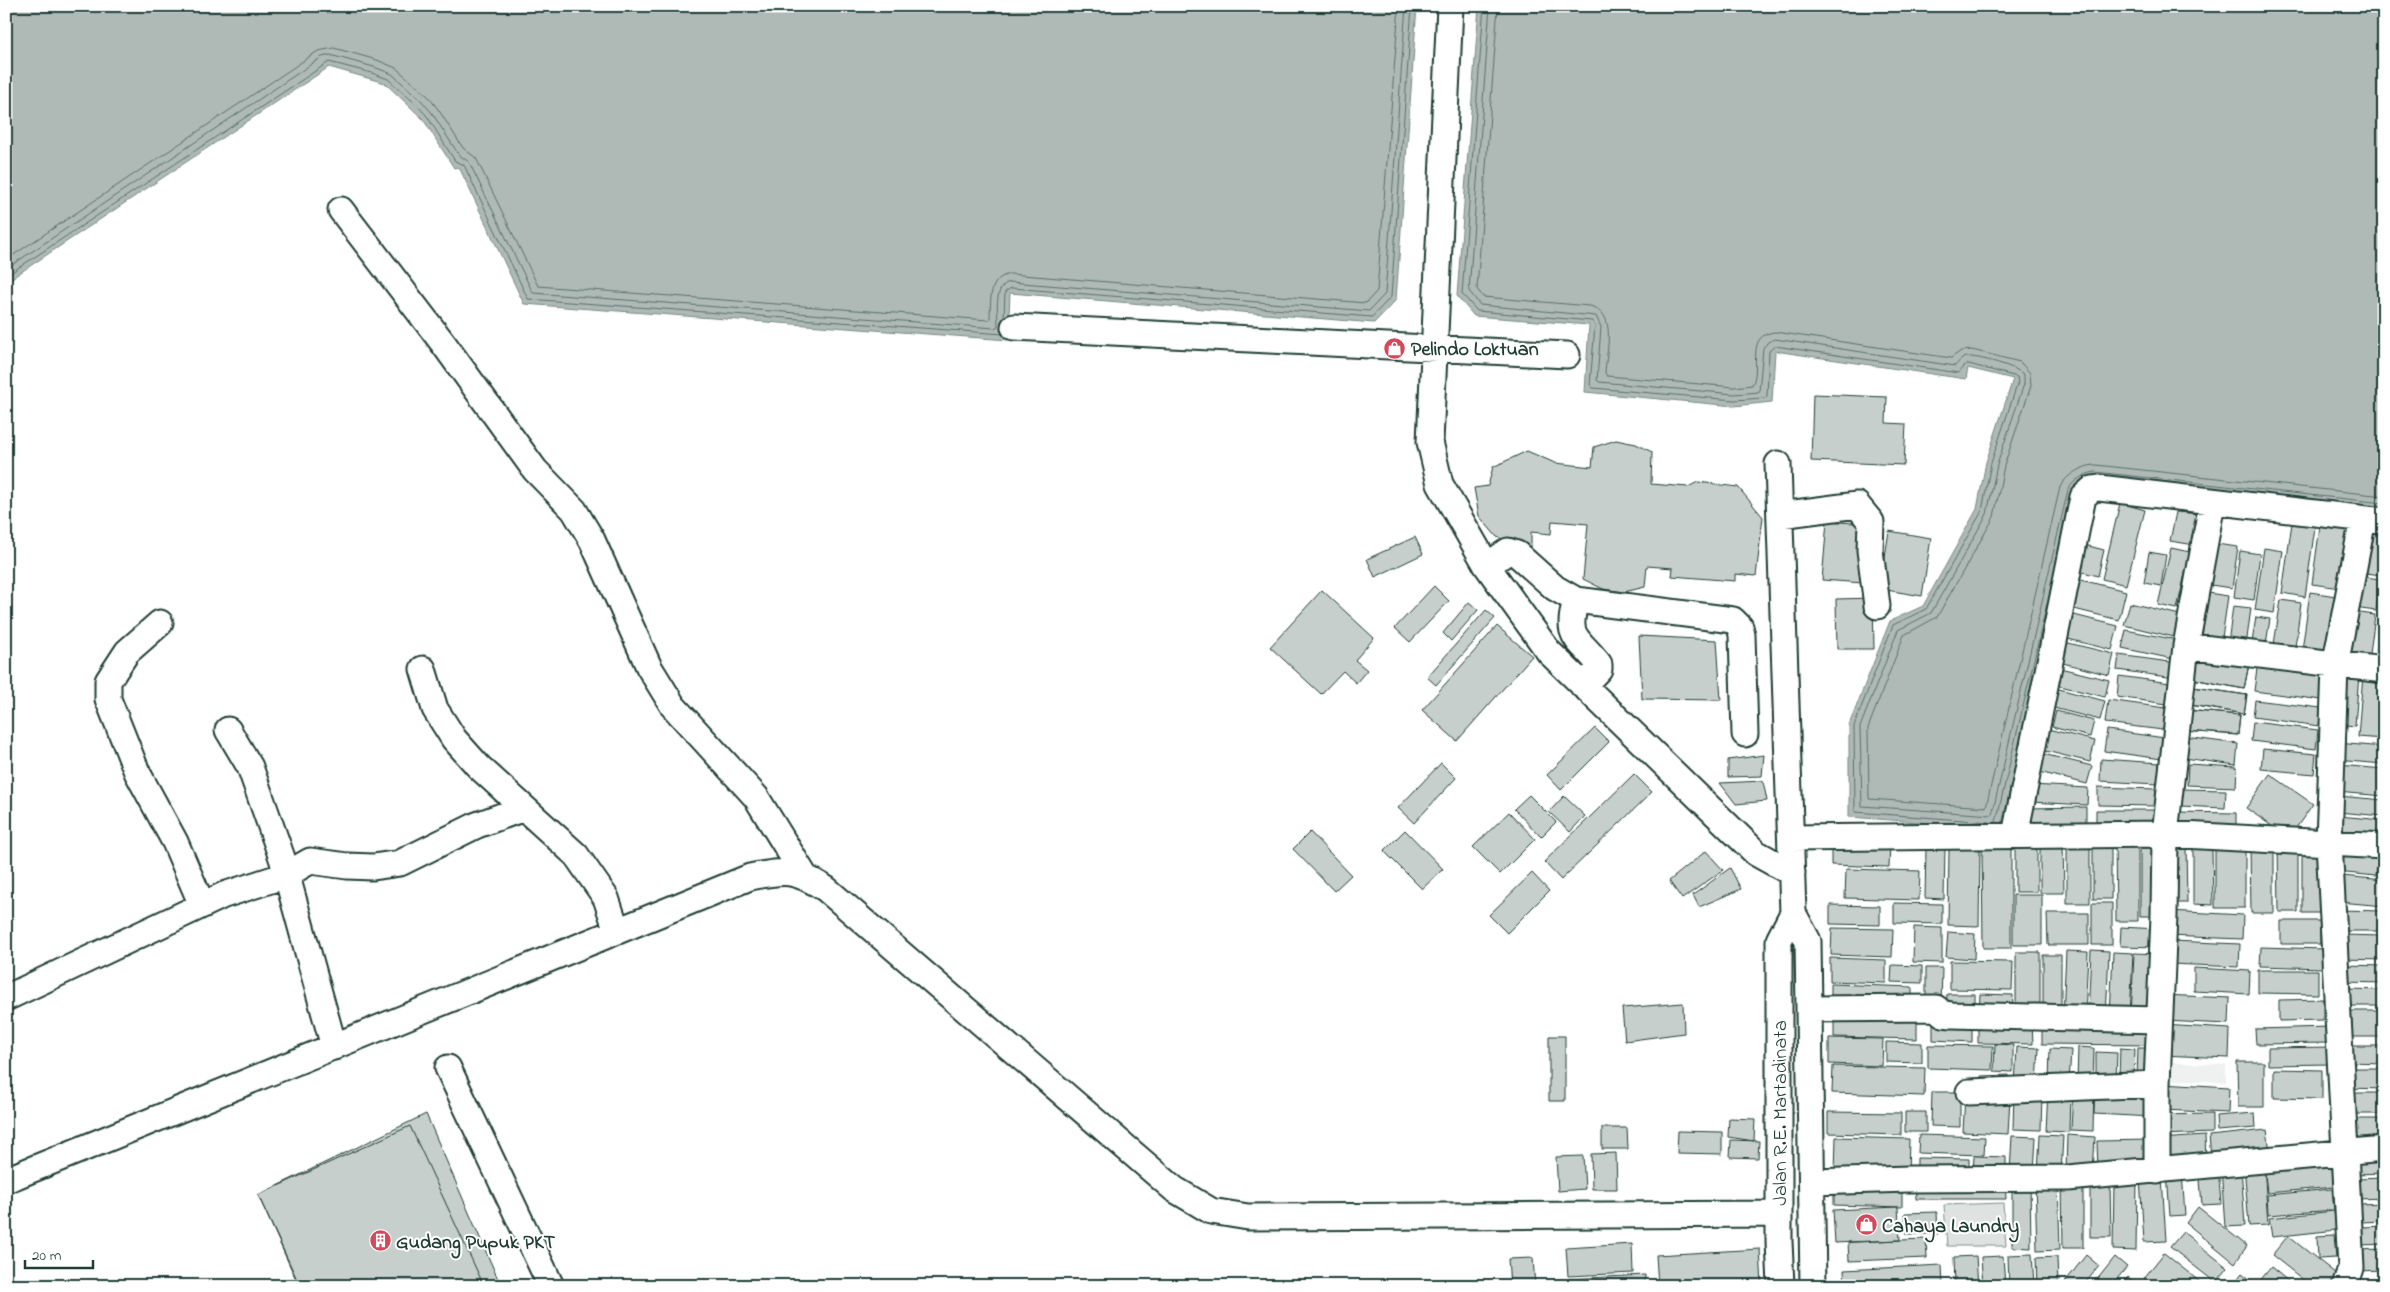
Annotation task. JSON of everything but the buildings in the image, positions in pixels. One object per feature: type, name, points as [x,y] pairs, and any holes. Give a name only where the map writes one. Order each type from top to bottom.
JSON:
[{"type":"street","points":[[1450,6],[1430,442],[1440,484],[1488,566],[1548,652],[1756,853],[1792,873]]},
{"type":"street","points":[[341,210],[443,343],[535,470],[574,510],[592,540],[649,667],[673,706],[756,797],[804,875]]},
{"type":"street","points":[[1014,327],[1567,355]]},
{"type":"street","points":[[1778,464],[1792,838],[1793,913],[1808,941]]},
{"type":"street","points":[[2015,835],[2083,497],[2092,489],[2099,488],[2212,503],[2374,520],[2335,666],[2328,842],[2351,1268],[2345,1286]]},
{"type":"street","points":[[2157,1171],[2158,1020],[2164,916],[2165,834],[2186,646],[2212,503]]},
{"type":"street","points":[[1780,516],[1857,505],[1865,512],[1871,522],[1870,550],[1876,606]]},
{"type":"street","points":[[1488,566],[1508,551],[1516,554],[1555,588],[1576,600],[1732,620],[1740,627],[1742,635],[1745,734]]},
{"type":"street","points":[[1576,600],[1570,620],[1573,633],[1598,664],[1599,669],[1583,686]]},
{"type":"street","points":[[160,623],[127,652],[108,681],[108,699],[137,772],[175,842],[202,906]]},
{"type":"street","points":[[2186,646],[2335,666],[2384,670]]},
{"type":"street","points":[[423,669],[435,709],[454,739],[479,767],[576,855],[606,898],[617,931]]},
{"type":"street","points":[[228,730],[250,767],[286,874],[334,1047]]},
{"type":"street","points":[[6,998],[224,895],[286,874],[310,861],[373,867],[400,863],[477,825],[524,808]]},
{"type":"street","points":[[1792,838],[2165,834],[2384,846]]},
{"type":"street","points":[[6,1180],[750,877],[780,871],[804,875],[826,889],[1174,1189],[1211,1211],[1258,1217],[1779,1214]]},
{"type":"street","points":[[1793,913],[1779,940],[1808,941]]},
{"type":"street","name":"Jalan R.E. Martadinata","points":[[1779,940],[1779,1240],[1782,1286]]},
{"type":"street","name":"Jalan R.E. Martadinata","points":[[1808,941],[1813,1286]]},
{"type":"street","points":[[1809,1009],[1936,1008],[1944,1014],[1952,1015],[2158,1020]]},
{"type":"street","points":[[448,1068],[551,1286]]},
{"type":"street","points":[[1968,1092],[2157,1084]]},
{"type":"street","points":[[1812,1182],[2068,1178],[2384,1149]]},
{"type":"street","points":[[1779,1240],[1812,1239]]},
{"type":"shaded area","points":[[2165,1062],[2226,1065],[2226,1082],[2164,1079]]},
{"type":"shaded area","points":[[2003,1203],[2006,1246],[1947,1246],[1944,1205]]},
{"type":"water","points":[[6,6],[1417,6],[1396,300],[1374,323],[1010,293],[1008,340],[524,304],[459,167],[454,168],[423,119],[385,83],[329,67],[6,282]]},
{"type":"water","points":[[1479,6],[2384,6],[2384,515],[2079,492],[2001,828],[1849,817],[1849,725],[1890,621],[1923,606],[1977,509],[1986,462],[2013,379],[1968,368],[1966,379],[1775,351],[1772,402],[1734,406],[1585,392],[1589,325],[1474,316],[1457,296]]},
{"type":"place","name":"Pelindo Loktuan","points":[[1395,348]]},
{"type":"place","name":"Cahaya Laundry","points":[[1866,1225]]},
{"type":"place","name":"Gudang Pupuk PKT","points":[[380,1241]]}]
